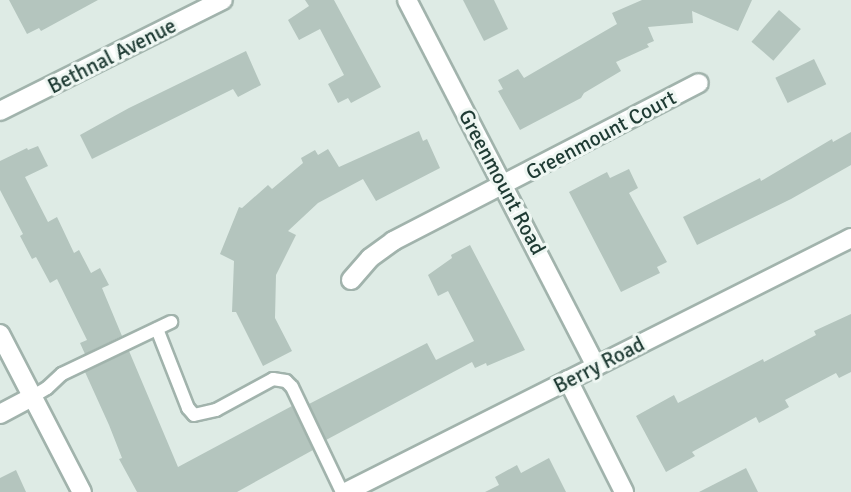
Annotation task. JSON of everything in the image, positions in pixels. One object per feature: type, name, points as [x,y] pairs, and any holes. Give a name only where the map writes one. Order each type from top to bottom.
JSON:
[{"type":"street","name":"Bethnal Avenue","points":[[0,111],[223,0]]},
{"type":"street","name":"Greenmount Road","points":[[407,0],[596,366]]},
{"type":"street","name":"Greenmount Court","points":[[351,280],[370,258],[393,241],[699,83]]},
{"type":"street","name":"Berry Road","points":[[344,492],[851,238]]},
{"type":"street","points":[[0,334],[82,492]]},
{"type":"street","points":[[568,380],[624,492]]},
{"type":"street","points":[[0,414],[32,397]]},
{"type":"lane","points":[[32,397],[62,374],[171,322]]},
{"type":"lane","points":[[157,329],[188,408],[194,415],[216,410],[273,379],[286,381],[292,387],[344,492]]},
{"type":"building","points":[[9,0],[98,0],[41,31],[39,28],[27,34]]},
{"type":"building","points":[[305,0],[334,0],[381,87],[351,103],[348,98],[338,103],[328,84],[344,75],[320,29],[299,40],[288,20],[309,6]]},
{"type":"building","points":[[463,0],[494,0],[508,29],[484,41]]},
{"type":"building","points":[[642,0],[752,0],[738,31],[692,11],[693,23],[648,27],[654,41],[647,44],[649,47],[616,62],[621,71],[584,93],[581,98],[520,130],[498,91],[503,89],[498,80],[518,69],[524,78],[617,24],[612,13]]},
{"type":"building","points":[[779,10],[801,29],[773,61],[751,42]]},
{"type":"building","points":[[246,51],[261,85],[238,97],[233,89],[92,159],[80,135],[129,108]]},
{"type":"building","points":[[814,59],[826,84],[788,103],[775,78]]},
{"type":"building","points":[[419,131],[423,141],[427,139],[440,168],[376,201],[363,179],[318,203],[288,231],[296,235],[276,275],[275,318],[292,351],[263,366],[236,312],[232,312],[234,261],[220,254],[239,207],[242,208],[268,185],[272,189],[303,163],[301,158],[315,150],[318,155],[328,149],[339,167]]},
{"type":"building","points":[[851,132],[851,165],[791,199],[697,245],[683,217],[760,178],[761,181],[832,139],[833,142]]},
{"type":"building","points":[[38,146],[48,166],[25,177],[48,222],[57,217],[74,253],[79,250],[91,273],[100,268],[109,285],[102,288],[122,336],[85,354],[80,343],[87,340],[57,279],[50,283],[36,257],[32,259],[20,236],[23,234],[0,190],[0,161],[27,148],[28,150]]},
{"type":"building","points":[[629,169],[638,188],[629,193],[667,262],[657,267],[660,273],[621,292],[569,192],[607,172],[610,178]]},
{"type":"building","points":[[470,245],[525,350],[487,366],[486,363],[475,368],[472,362],[326,440],[309,404],[427,343],[436,360],[474,341],[448,291],[438,296],[428,275],[452,258],[451,255]]},
{"type":"building","points":[[851,314],[851,372],[839,378],[836,373],[785,400],[789,407],[759,423],[756,417],[692,452],[695,456],[666,472],[636,416],[674,395],[678,403],[763,359],[764,362],[816,335],[814,331]]},
{"type":"building","points":[[129,351],[178,467],[292,406],[313,450],[237,492],[137,492],[119,459],[122,458],[85,372]]},
{"type":"building","points":[[549,458],[566,492],[485,492],[499,485],[495,477],[517,465],[521,473]]},
{"type":"building","points":[[746,468],[758,492],[699,492]]},
{"type":"building","points":[[16,470],[26,492],[0,492],[0,478]]}]
